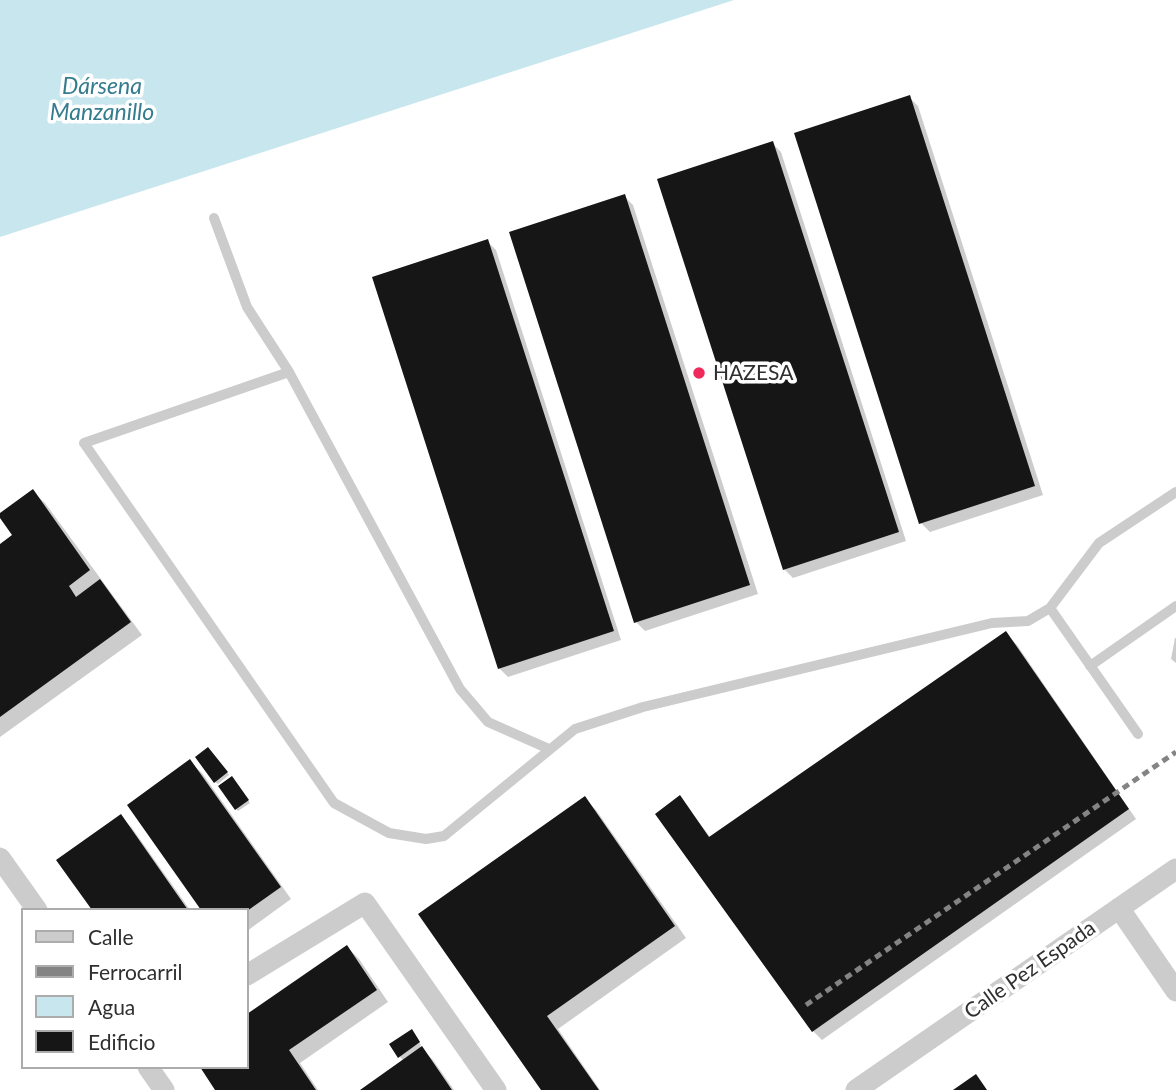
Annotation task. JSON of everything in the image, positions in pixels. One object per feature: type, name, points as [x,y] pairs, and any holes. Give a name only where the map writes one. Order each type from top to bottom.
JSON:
[{"type":"street","points":[[0,858],[36,908]]},
{"type":"street","name":"Calle Pez Espada","points":[[856,1090],[1176,869]]},
{"type":"street","points":[[248,974],[365,902],[496,1090]]},
{"type":"street","points":[[1119,908],[1176,991]]},
{"type":"street","points":[[149,1069],[164,1090]]},
{"type":"lane","points":[[214,218],[247,307],[289,372],[460,689],[488,722],[549,750]]},
{"type":"lane","points":[[289,372],[84,443],[334,803],[389,833],[426,839],[444,836],[575,729],[643,707],[992,623],[1028,621],[1050,608],[1099,543],[1176,492]]},
{"type":"lane","points":[[1090,666],[1176,606]]},
{"type":"lane","points":[[1050,608],[1138,734]]},
{"type":"water","name":"Dársena Manzanillo","points":[[0,0],[734,0],[0,237]]},
{"type":"building","points":[[910,95],[1035,486],[919,524],[794,133]]},
{"type":"building","points":[[773,141],[899,532],[783,570],[657,179]]},
{"type":"building","points":[[625,194],[750,585],[634,623],[509,232]]},
{"type":"building","points":[[488,239],[614,631],[498,669],[372,277]]},
{"type":"building","points":[[33,489],[90,570],[69,586],[76,597],[100,579],[131,622],[0,717],[0,544],[12,535],[0,518],[0,513]]},
{"type":"building","points":[[1006,631],[1129,809],[812,1032],[655,814],[680,795],[709,837]]},
{"type":"building","points":[[208,747],[228,772],[214,783],[195,757]]},
{"type":"building","points":[[190,759],[281,887],[248,910],[248,908],[200,908],[127,805]]},
{"type":"building","points":[[232,776],[249,800],[235,810],[218,786]]},
{"type":"building","points":[[585,796],[675,926],[547,1016],[599,1090],[541,1090],[418,914]]},
{"type":"building","points":[[121,814],[187,908],[91,908],[56,860]]},
{"type":"building","points":[[347,945],[377,990],[289,1050],[316,1090],[215,1090],[201,1069],[248,1069],[248,1013]]},
{"type":"building","points":[[412,1029],[420,1042],[398,1058],[389,1044]]},
{"type":"building","points":[[422,1046],[452,1090],[360,1090]]},
{"type":"building","points":[[976,1074],[987,1090],[953,1090]]},
{"type":"railway","points":[[806,1005],[1176,752]]},
{"type":"place","name":"HAZESA","points":[[699,373]]}]
